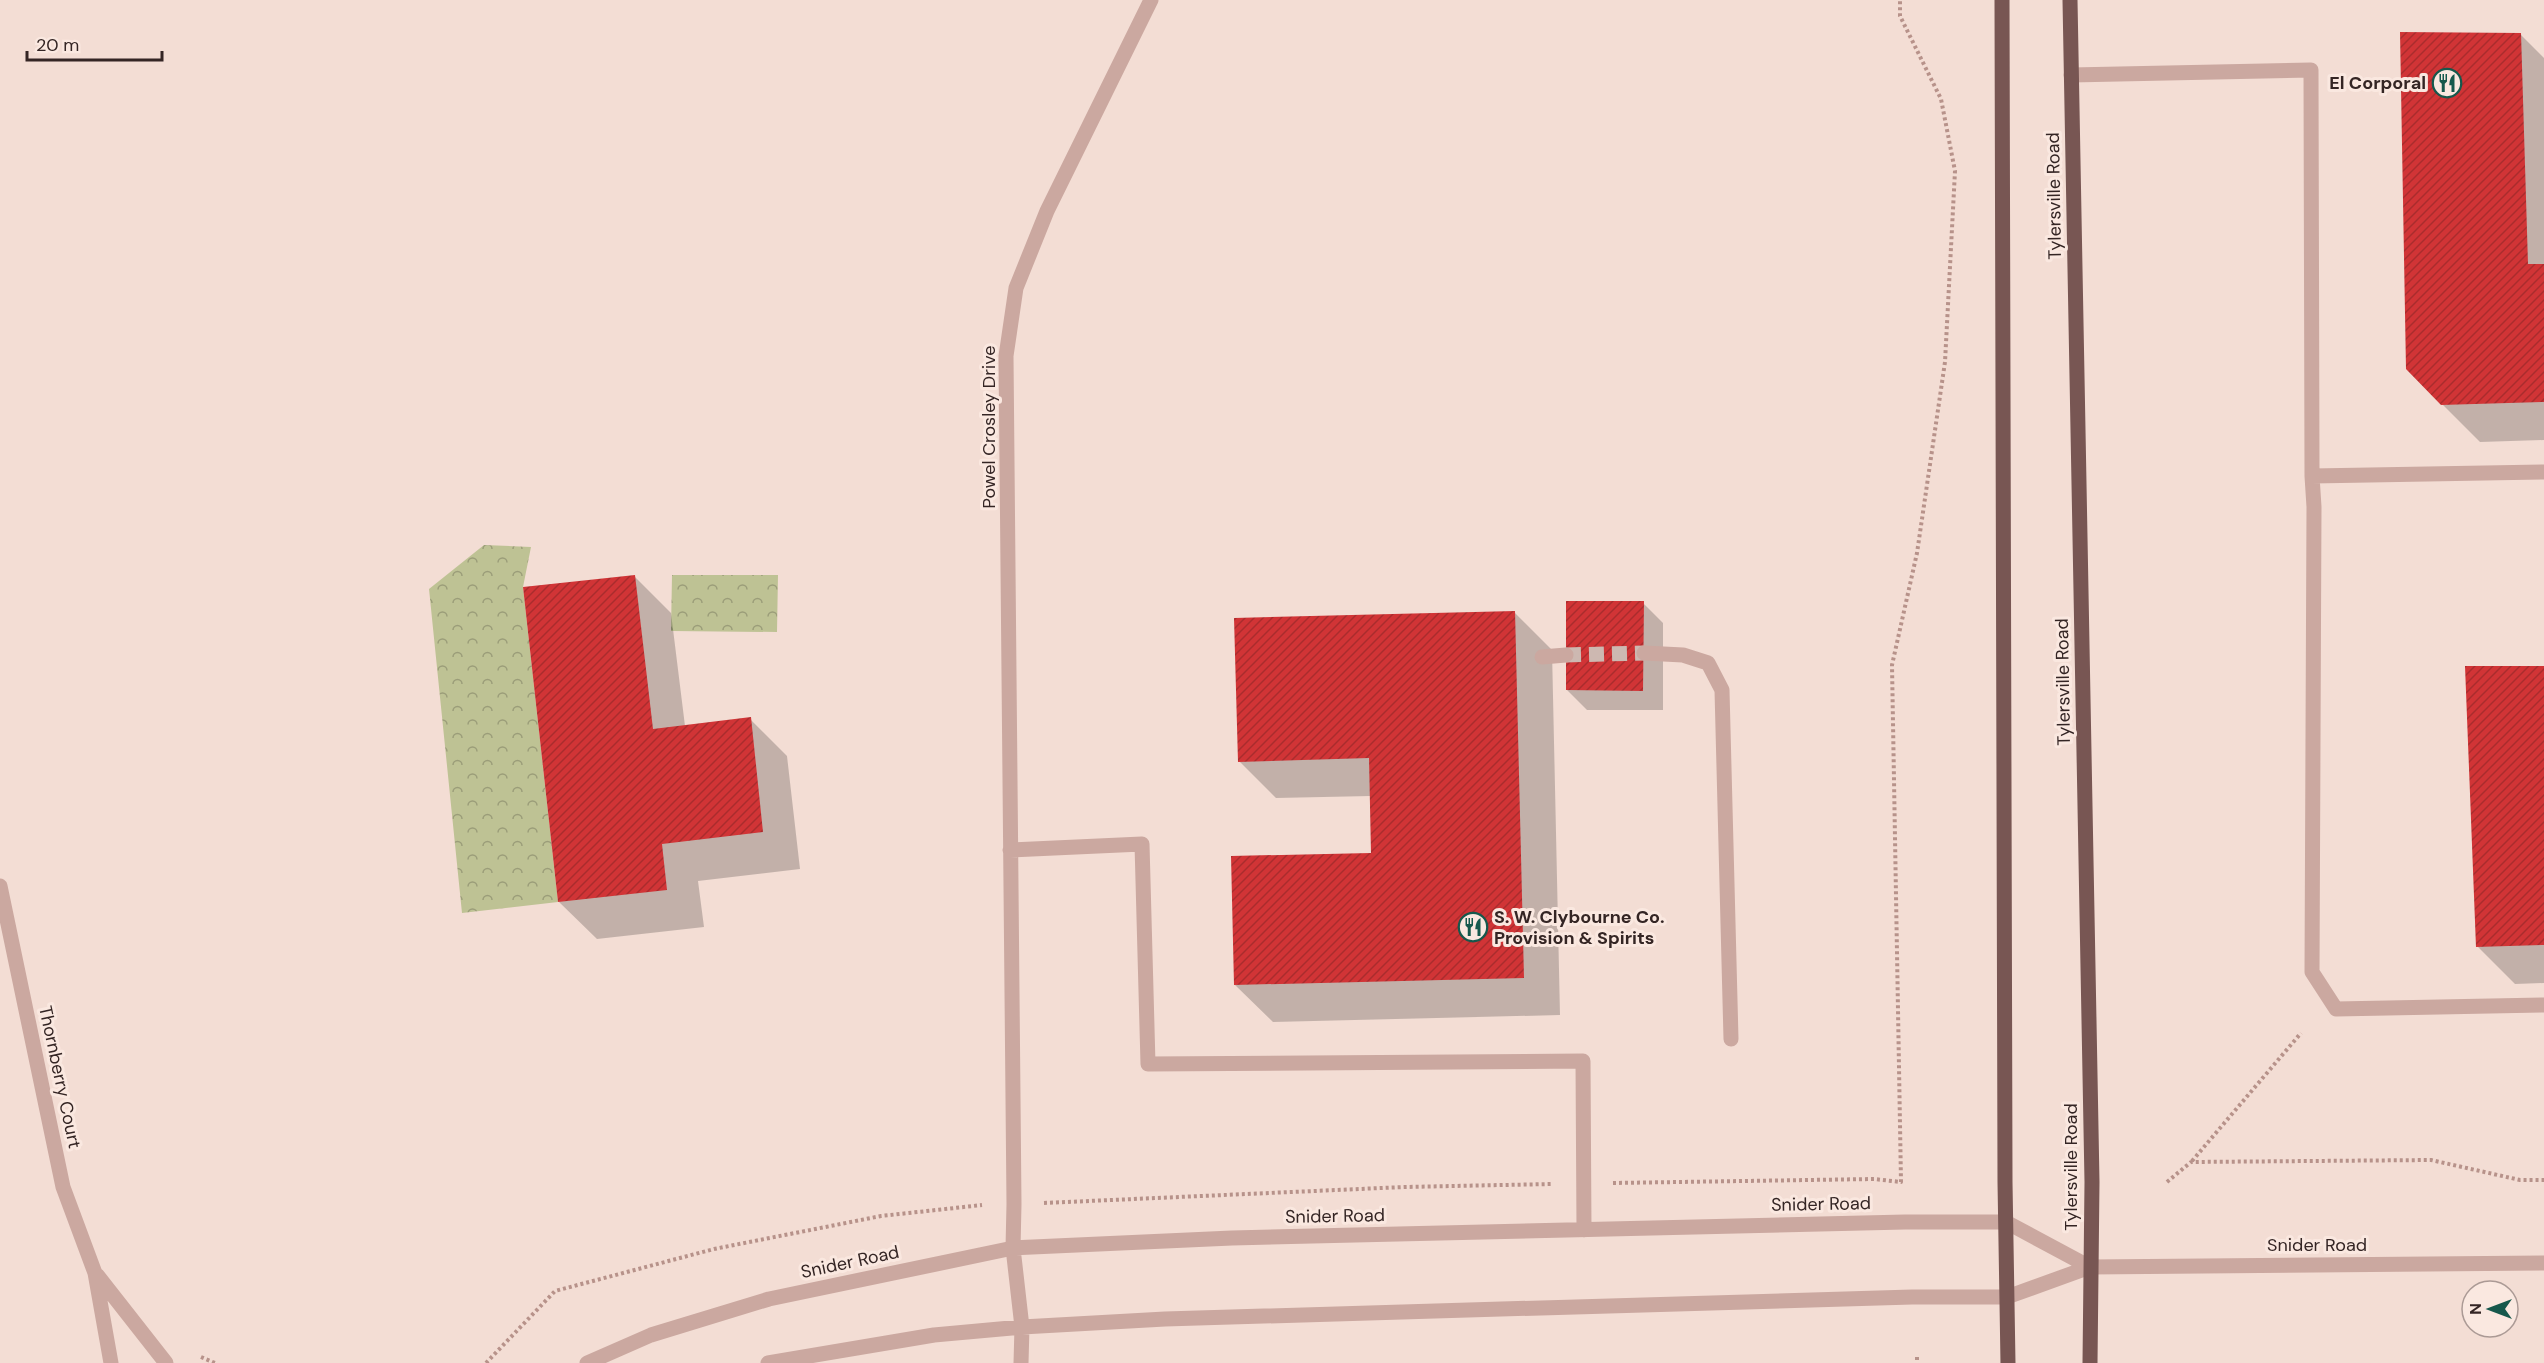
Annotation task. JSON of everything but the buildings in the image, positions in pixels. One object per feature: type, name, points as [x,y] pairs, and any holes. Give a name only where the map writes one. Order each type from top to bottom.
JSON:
[{"type":"main road","points":[[2002,0],[2008,1363]]},
{"type":"main road","name":"Tylersville Road","points":[[2070,0],[2092,1170],[2090,1363]]},
{"type":"street","name":"Powel Crosley Drive","points":[[1021,1363],[1022,1327],[1012,1248],[1014,1192],[1006,356],[1016,288],[1047,211],[1151,0]]},
{"type":"street","points":[[2071,75],[2311,70],[2314,507],[2312,972],[2336,1009],[2544,1005]]},
{"type":"street","points":[[2312,476],[2544,472]]},
{"type":"street","points":[[1644,653],[1683,655],[1708,663],[1722,690],[1731,1039]]},
{"type":"street","points":[[1542,657],[1566,655]]},
{"type":"street","points":[[1010,850],[1142,844],[1148,1064],[1583,1061],[1584,1230]]},
{"type":"street","name":"Thornberry Court","points":[[0,886],[63,1187],[95,1273],[111,1363]]},
{"type":"street","name":"Snider Road","points":[[587,1363],[651,1335],[770,1299],[1012,1248],[1232,1238],[1905,1222],[2006,1222],[2090,1267]]},
{"type":"street","name":"Snider Road","points":[[768,1363],[934,1335],[1022,1327],[1188,1318],[1900,1297],[2007,1297],[2090,1267],[2544,1263]]},
{"type":"street","name":"Thornberry Court","points":[[95,1273],[166,1363]]},
{"type":"path","points":[[1900,0],[1900,16],[1941,99],[1955,171],[1945,362],[1917,553],[1892,665],[1901,1182]]},
{"type":"path","points":[[2167,1182],[2191,1162],[2301,1033]]},
{"type":"path","points":[[2191,1162],[2431,1160],[2520,1180],[2544,1180]]},
{"type":"path","points":[[201,1357],[215,1363]]},
{"type":"green space","points":[[484,545],[531,547],[523,587],[558,902],[462,913],[429,589]]},
{"type":"green space","points":[[672,575],[778,575],[777,632],[671,631]]},
{"type":"tunnel","points":[[1566,655],[1644,653]]},
{"type":"place","name":"El Corporal","points":[[2447,83]]},
{"type":"place","name":"S. W. Clybourne Co. Provision & Spirits","points":[[1473,927]]}]
